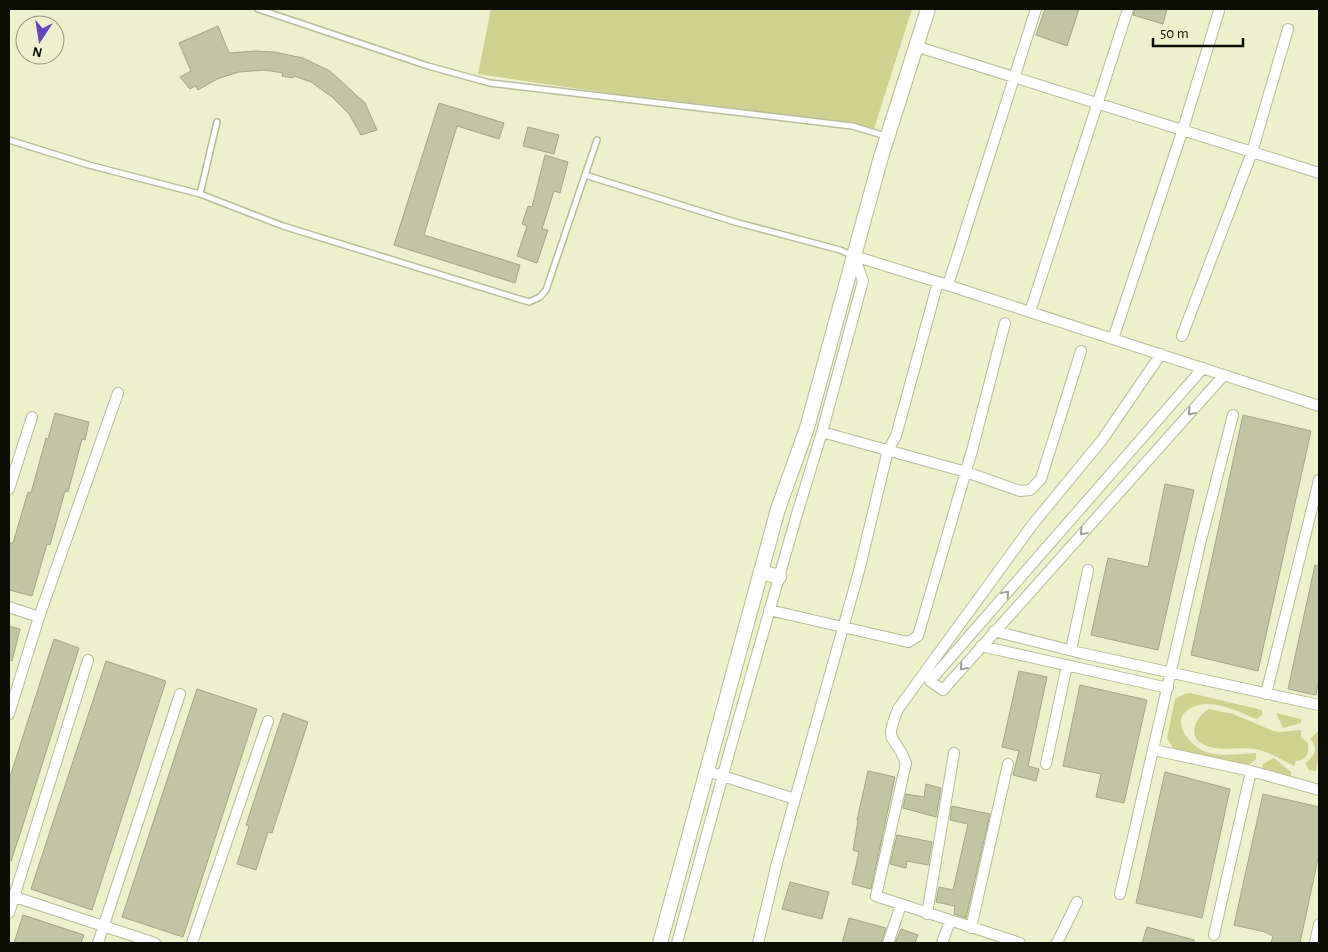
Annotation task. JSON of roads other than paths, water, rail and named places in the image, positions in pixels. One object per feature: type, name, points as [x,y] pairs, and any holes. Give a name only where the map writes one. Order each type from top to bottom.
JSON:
[{"type":"street","points":[[660,943],[778,509],[807,428],[881,157],[889,137],[915,46],[928,9]]},
{"type":"street","points":[[758,943],[777,863],[843,626],[888,450],[896,436],[943,283],[1036,9]]},
{"type":"street","points":[[1030,312],[1128,9]]},
{"type":"street","points":[[1113,339],[1183,129],[1219,11]]},
{"type":"street","points":[[1182,336],[1252,152],[1288,29]]},
{"type":"street","points":[[915,46],[1319,173]]},
{"type":"street","points":[[854,256],[943,283],[1319,406]]},
{"type":"street","points":[[677,943],[769,610],[822,432],[863,281],[854,256]]},
{"type":"street","points":[[769,610],[908,642],[918,636],[974,447],[1005,323]]},
{"type":"street","points":[[822,432],[966,472],[1020,490],[1030,490],[1041,480],[1081,351]]},
{"type":"street","points":[[1020,943],[996,940],[972,928],[876,896],[906,763],[901,749],[895,744],[889,734],[890,727],[898,709],[1033,524],[1102,440],[1161,354]]},
{"type":"street","points":[[1203,368],[930,682],[943,690],[1224,375]]},
{"type":"street","points":[[9,714],[39,617],[118,393]]},
{"type":"street","points":[[1120,894],[1200,544],[1233,415]]},
{"type":"street","points":[[9,489],[32,417]]},
{"type":"street","points":[[1266,694],[1319,480]]},
{"type":"street","points":[[1071,650],[1088,570]]},
{"type":"street","points":[[761,572],[779,577]]},
{"type":"street","points":[[9,607],[39,617]]},
{"type":"street","points":[[994,632],[1319,705]]},
{"type":"street","points":[[981,646],[1168,688]]},
{"type":"street","points":[[9,913],[11,896],[88,660]]},
{"type":"street","points":[[1046,764],[1067,665]]},
{"type":"street","points":[[98,943],[180,694]]},
{"type":"street","points":[[192,943],[268,721]]},
{"type":"street","points":[[1154,750],[1319,790]]},
{"type":"street","points":[[927,914],[954,752]]},
{"type":"street","points":[[972,928],[1008,764]]},
{"type":"street","points":[[707,771],[795,799]]},
{"type":"street","points":[[1214,935],[1251,772]]},
{"type":"street","points":[[11,896],[155,943]]},
{"type":"street","points":[[1057,943],[1077,902]]},
{"type":"street","points":[[888,943],[901,905]]},
{"type":"street","points":[[942,943],[950,921]]},
{"type":"street","points":[[1315,943],[1319,924]]},
{"type":"lane","points":[[258,9],[428,66],[490,83],[852,126],[889,137]]},
{"type":"lane","points":[[200,194],[217,122]]},
{"type":"lane","points":[[9,140],[89,165],[200,194],[283,226],[529,302],[540,297],[546,290],[597,140]]},
{"type":"lane","points":[[585,175],[735,222],[840,250],[854,256]]}]
